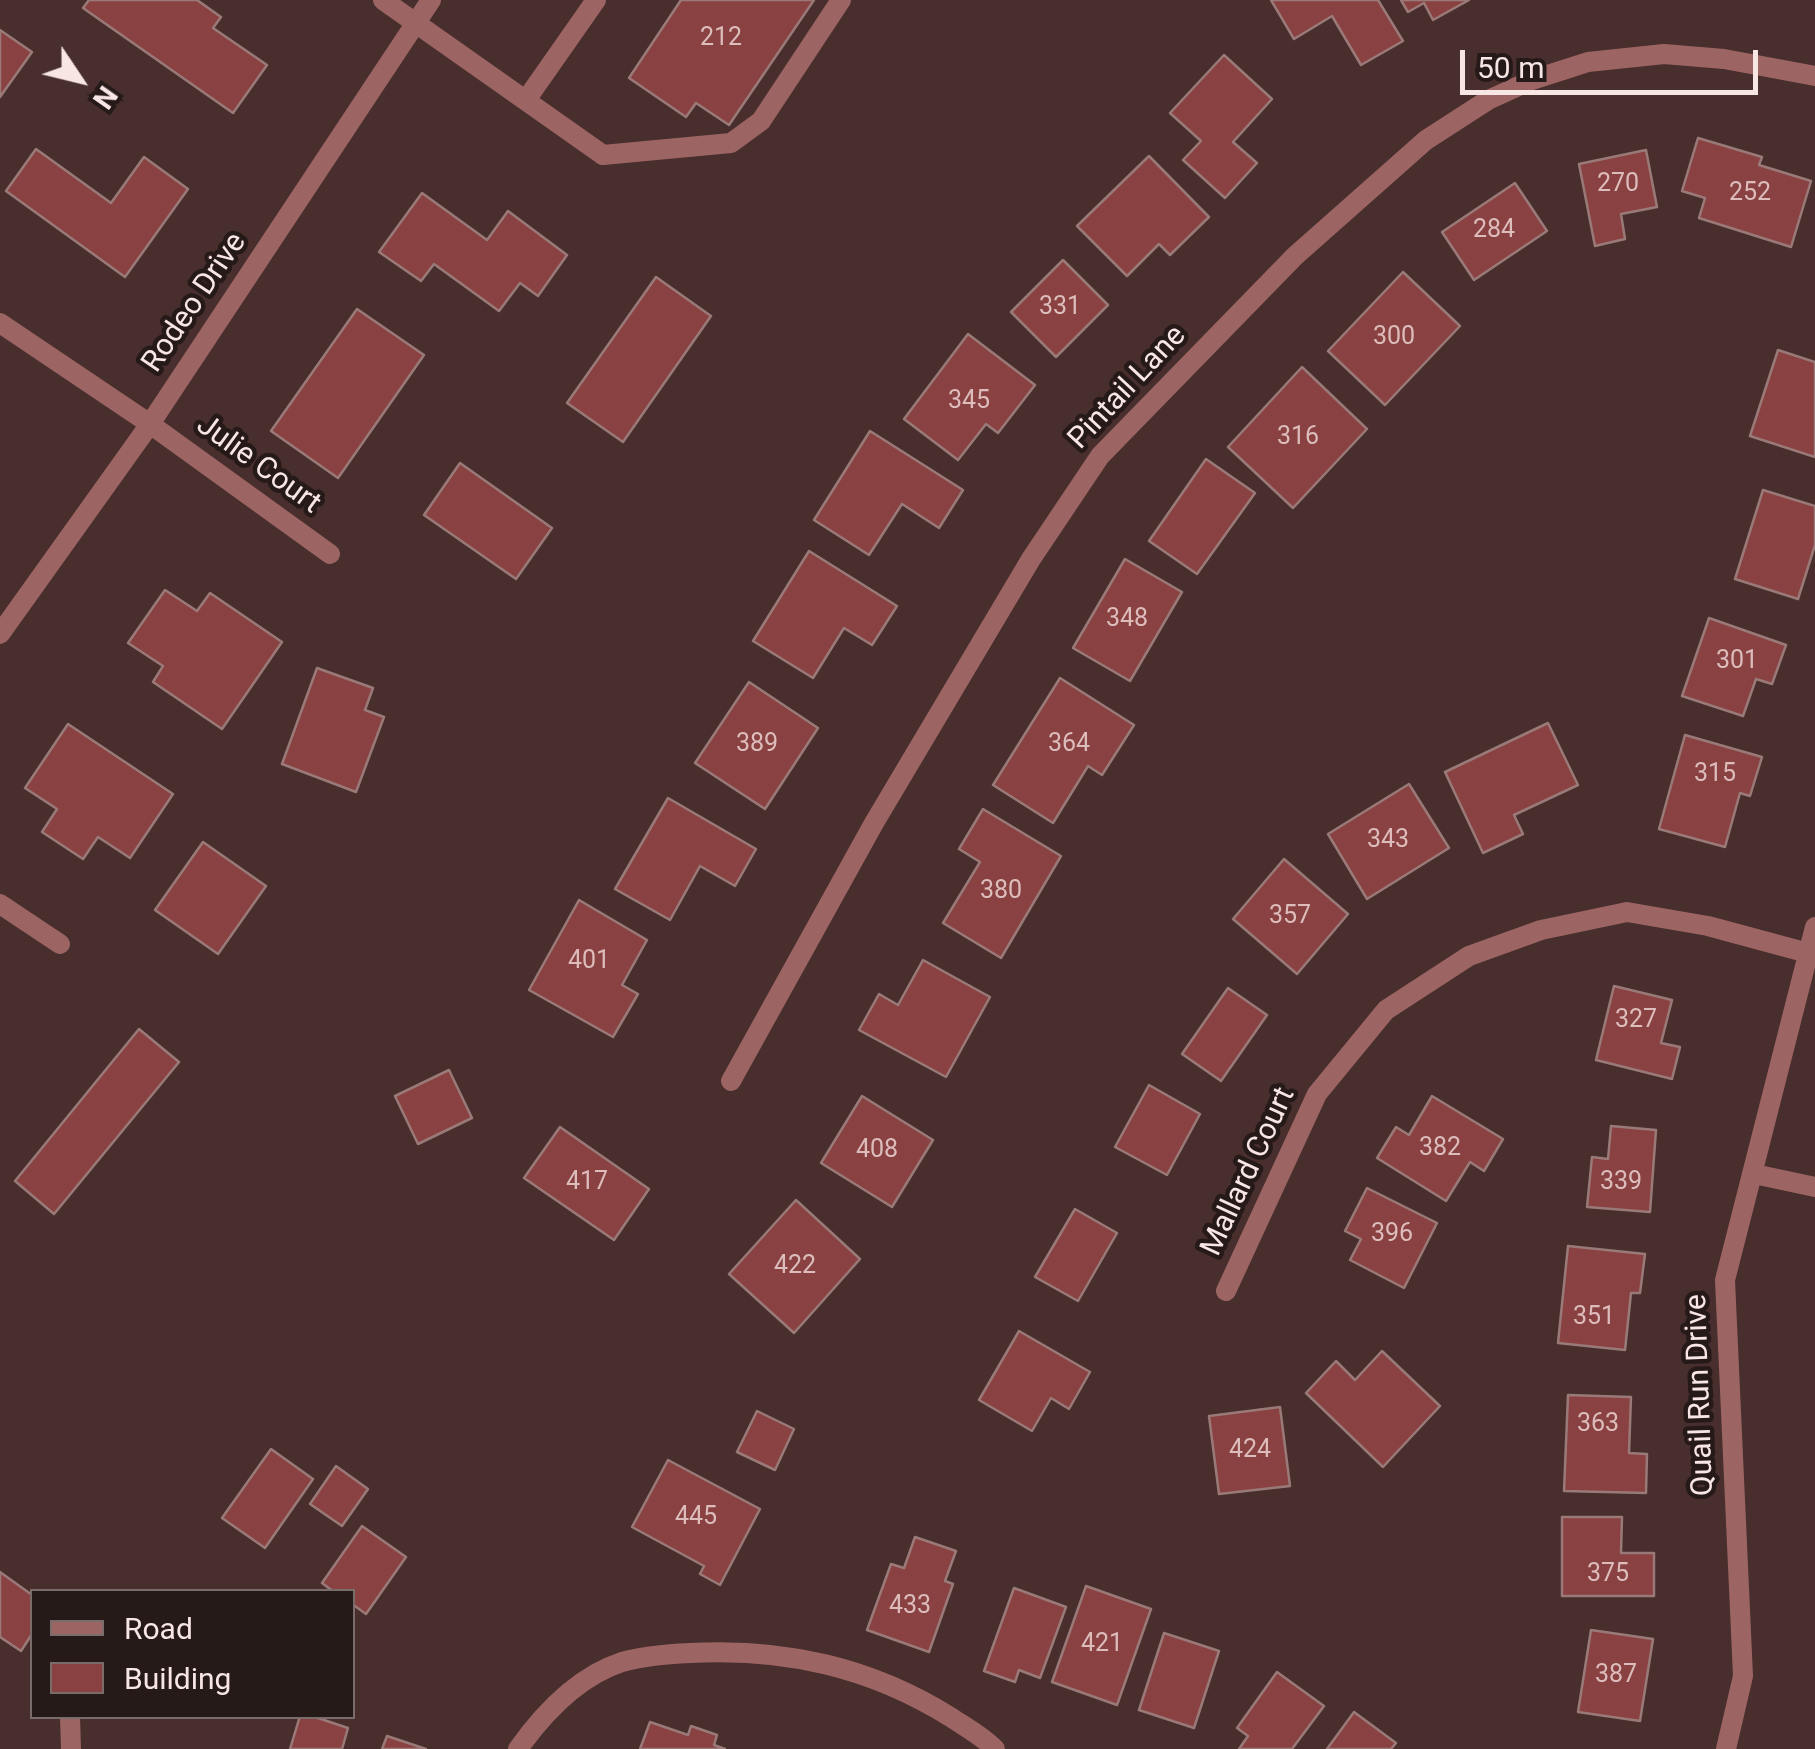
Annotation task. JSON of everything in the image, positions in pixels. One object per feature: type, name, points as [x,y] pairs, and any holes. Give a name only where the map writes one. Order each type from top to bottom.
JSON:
[{"type":"street","points":[[383,0],[604,155],[731,143],[761,121],[842,0]]},
{"type":"street","name":"Rodeo Drive","points":[[0,634],[150,424],[431,0]]},
{"type":"street","points":[[526,100],[596,0]]},
{"type":"street","name":"Pintail Lane","points":[[731,1081],[874,823],[1031,559],[1100,456],[1296,256],[1426,140],[1488,100],[1532,80],[1588,62],[1664,54],[1815,76]]},
{"type":"street","name":"Julie Court","points":[[0,323],[150,424],[330,554]]},
{"type":"street","points":[[0,904],[60,944]]},
{"type":"street","name":"Mallard Court","points":[[1226,1291],[1317,1094],[1386,1010],[1469,956],[1540,930],[1627,912],[1708,926],[1808,953]]},
{"type":"street","name":"Quail Run Drive","points":[[1726,1749],[1744,1676],[1725,1280],[1815,927]]},
{"type":"street","points":[[1754,1174],[1815,1187]]},
{"type":"street","points":[[518,1749],[533,1728],[589,1678],[622,1662],[663,1654],[706,1652],[807,1658],[855,1672],[935,1707],[995,1749]]},
{"type":"street","points":[[70,1719],[70,1749]]},
{"type":"building","points":[[89,0],[197,0],[221,17],[213,28],[267,65],[233,113],[83,8]]},
{"type":"building","points":[[681,0],[814,0],[729,125],[696,103],[686,117],[629,78]]},
{"type":"building","points":[[1271,0],[1378,0],[1403,41],[1361,65],[1332,16],[1294,39]]},
{"type":"building","points":[[1401,0],[1469,0],[1433,20],[1424,3],[1408,12]]},
{"type":"building","points":[[0,30],[32,52],[0,97]]},
{"type":"building","points":[[1224,55],[1272,99],[1233,142],[1257,163],[1225,198],[1183,160],[1201,141],[1170,113]]},
{"type":"building","points":[[1698,138],[1762,157],[1759,165],[1811,181],[1791,247],[1699,218],[1705,198],[1682,191]]},
{"type":"building","points":[[36,149],[111,203],[144,157],[188,189],[125,277],[6,191]]},
{"type":"building","points":[[1646,150],[1657,207],[1621,214],[1625,239],[1595,246],[1579,164]]},
{"type":"building","points":[[1149,156],[1209,217],[1170,255],[1159,244],[1127,276],[1077,226]]},
{"type":"building","points":[[1515,183],[1547,231],[1474,280],[1442,232]]},
{"type":"building","points":[[422,193],[487,240],[508,211],[567,255],[538,296],[520,283],[499,311],[434,264],[421,281],[379,252]]},
{"type":"building","points":[[1063,260],[1108,305],[1056,357],[1011,312]]},
{"type":"building","points":[[1403,272],[1460,326],[1385,405],[1328,351]]},
{"type":"building","points":[[656,277],[711,316],[623,442],[567,403]]},
{"type":"building","points":[[357,309],[424,355],[338,478],[271,431]]},
{"type":"building","points":[[968,334],[1035,385],[998,433],[986,424],[958,460],[904,419]]},
{"type":"building","points":[[1778,350],[1815,362],[1815,457],[1750,436]]},
{"type":"building","points":[[1302,367],[1367,429],[1293,508],[1228,447]]},
{"type":"building","points":[[870,431],[963,490],[939,528],[902,504],[869,555],[814,520]]},
{"type":"building","points":[[1206,459],[1255,493],[1197,574],[1149,541]]},
{"type":"building","points":[[460,463],[552,528],[516,579],[424,515]]},
{"type":"building","points":[[1763,490],[1815,506],[1815,545],[1798,599],[1735,579]]},
{"type":"building","points":[[809,551],[897,606],[872,645],[844,628],[813,678],[753,641]]},
{"type":"building","points":[[1125,559],[1182,592],[1130,681],[1073,648]]},
{"type":"building","points":[[165,590],[197,611],[210,593],[282,642],[222,729],[153,682],[163,666],[128,643]]},
{"type":"building","points":[[1709,618],[1786,645],[1772,684],[1756,679],[1743,716],[1682,696]]},
{"type":"building","points":[[317,668],[373,688],[365,710],[384,717],[356,792],[282,764]]},
{"type":"building","points":[[1060,678],[1134,725],[1102,775],[1088,766],[1053,823],[993,785]]},
{"type":"building","points":[[749,682],[818,728],[765,809],[695,763]]},
{"type":"building","points":[[1548,723],[1578,785],[1514,815],[1523,834],[1483,853],[1445,772]]},
{"type":"building","points":[[68,724],[173,794],[130,858],[98,837],[83,859],[42,832],[57,809],[25,788]]},
{"type":"building","points":[[1685,735],[1762,757],[1750,796],[1740,793],[1725,847],[1659,829]]},
{"type":"building","points":[[1409,784],[1449,848],[1367,899],[1328,834]]},
{"type":"building","points":[[668,798],[756,849],[735,886],[700,866],[670,920],[615,889]]},
{"type":"building","points":[[983,809],[1061,856],[1001,958],[943,923],[980,862],[959,849]]},
{"type":"building","points":[[203,842],[266,886],[218,954],[155,910]]},
{"type":"building","points":[[1284,859],[1348,914],[1297,974],[1233,919]]},
{"type":"building","points":[[579,900],[647,940],[622,985],[638,994],[613,1037],[529,990]]},
{"type":"building","points":[[923,960],[990,997],[946,1077],[859,1030],[879,994],[898,1005]]},
{"type":"building","points":[[1614,986],[1672,1000],[1661,1043],[1680,1047],[1672,1079],[1596,1060]]},
{"type":"building","points":[[1228,988],[1267,1015],[1221,1081],[1182,1054]]},
{"type":"building","points":[[139,1029],[179,1062],[54,1214],[15,1181]]},
{"type":"building","points":[[449,1070],[472,1118],[418,1144],[395,1096]]},
{"type":"building","points":[[1149,1085],[1200,1114],[1167,1175],[1115,1147]]},
{"type":"building","points":[[862,1096],[933,1140],[892,1207],[821,1163]]},
{"type":"building","points":[[1432,1096],[1503,1139],[1484,1171],[1470,1162],[1446,1201],[1377,1158],[1396,1127],[1409,1135]]},
{"type":"building","points":[[1611,1126],[1656,1130],[1650,1212],[1587,1207],[1592,1157],[1608,1159]]},
{"type":"building","points":[[560,1127],[649,1189],[614,1240],[524,1178]]},
{"type":"building","points":[[1367,1188],[1437,1223],[1404,1288],[1350,1260],[1361,1239],[1345,1231]]},
{"type":"building","points":[[796,1200],[860,1259],[794,1333],[729,1274]]},
{"type":"building","points":[[1075,1209],[1117,1233],[1078,1301],[1035,1277]]},
{"type":"building","points":[[1568,1246],[1645,1254],[1640,1293],[1631,1293],[1625,1350],[1558,1343]]},
{"type":"building","points":[[1019,1331],[1090,1372],[1069,1409],[1051,1398],[1032,1431],[979,1400]]},
{"type":"building","points":[[1382,1351],[1440,1406],[1383,1467],[1306,1393],[1336,1361],[1355,1380]]},
{"type":"building","points":[[1568,1395],[1631,1397],[1629,1453],[1647,1454],[1646,1493],[1564,1491]]},
{"type":"building","points":[[1280,1407],[1290,1486],[1219,1494],[1209,1416]]},
{"type":"building","points":[[757,1411],[794,1429],[775,1470],[737,1452]]},
{"type":"building","points":[[271,1449],[313,1479],[265,1548],[222,1518]]},
{"type":"building","points":[[668,1460],[760,1509],[720,1585],[700,1574],[704,1566],[632,1527]]},
{"type":"building","points":[[336,1466],[368,1489],[342,1526],[310,1504]]},
{"type":"building","points":[[1562,1517],[1622,1517],[1621,1553],[1654,1553],[1654,1596],[1562,1596]]},
{"type":"building","points":[[362,1526],[406,1557],[366,1614],[355,1606],[355,1589],[330,1589],[322,1583]]},
{"type":"building","points":[[915,1537],[956,1551],[945,1581],[953,1584],[929,1652],[867,1630],[891,1564],[904,1568]]},
{"type":"building","points":[[0,1572],[30,1594],[30,1637],[21,1651],[0,1637]]},
{"type":"building","points":[[1086,1586],[1151,1609],[1117,1705],[1052,1682]]},
{"type":"building","points":[[1014,1588],[1066,1607],[1040,1678],[1019,1670],[1015,1682],[984,1671]]},
{"type":"building","points":[[1591,1630],[1653,1639],[1640,1721],[1578,1712]]},
{"type":"building","points":[[1164,1633],[1219,1651],[1194,1728],[1139,1710]]},
{"type":"building","points":[[1277,1672],[1324,1706],[1292,1749],[1239,1749],[1248,1736],[1237,1728]]},
{"type":"building","points":[[1354,1712],[1396,1743],[1391,1749],[1327,1749]]},
{"type":"building","points":[[299,1719],[321,1719],[348,1728],[342,1749],[290,1749]]},
{"type":"building","points":[[650,1722],[688,1735],[691,1726],[717,1735],[714,1745],[725,1749],[640,1749]]},
{"type":"building","points":[[387,1736],[426,1749],[382,1749]]}]
